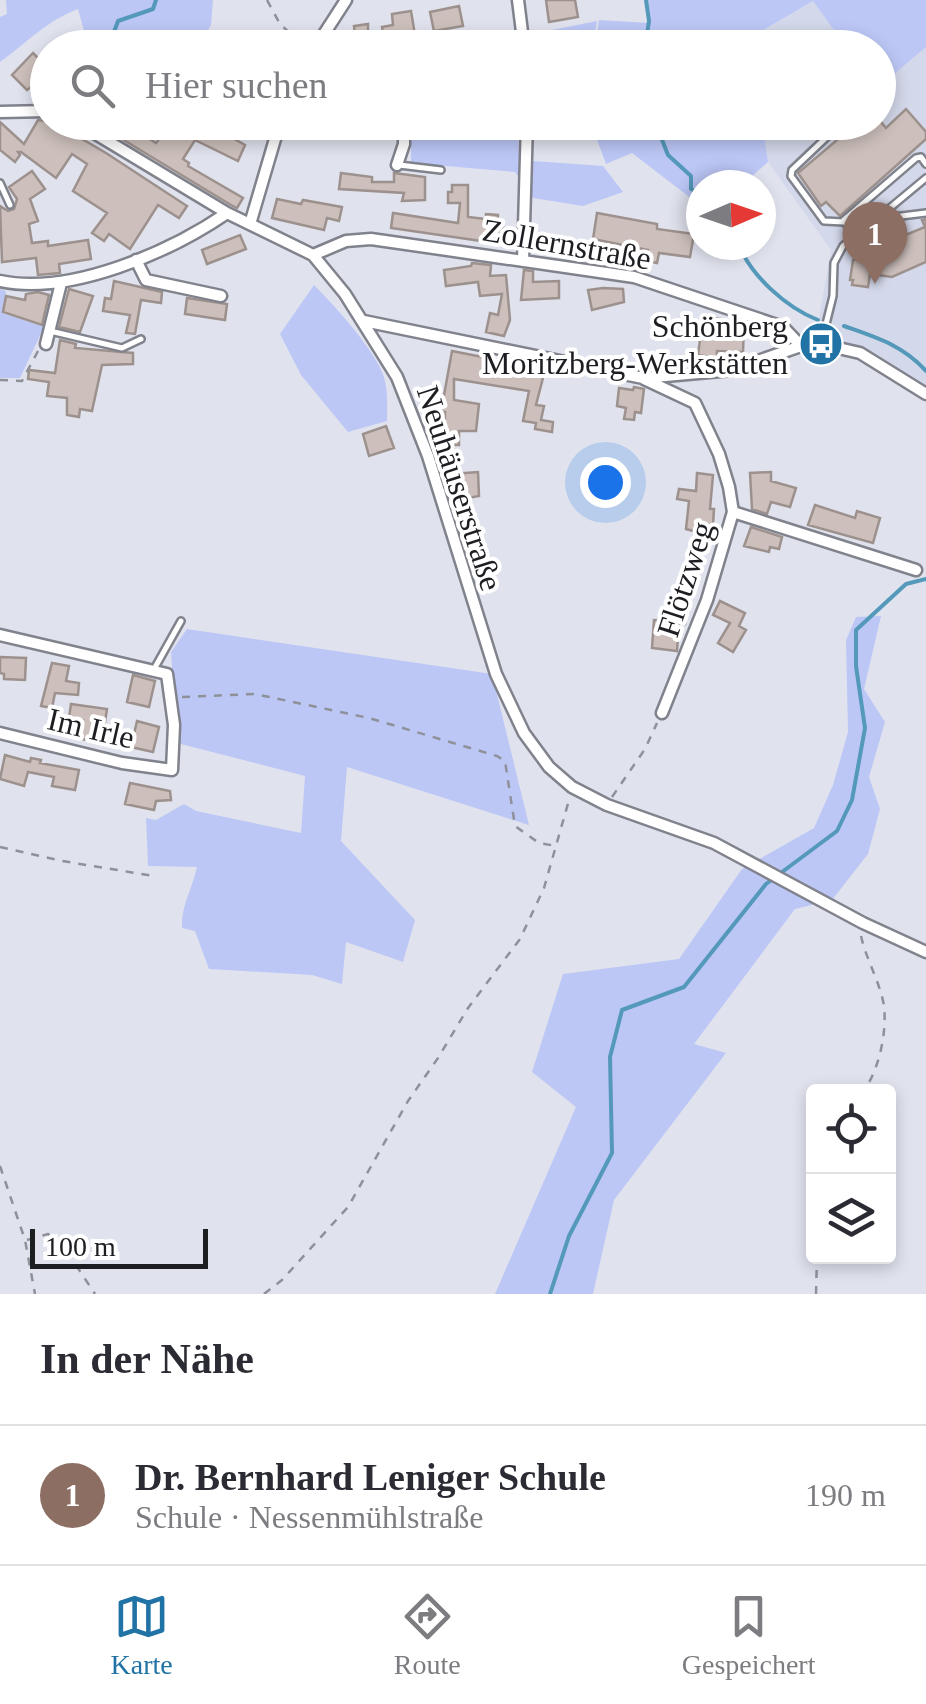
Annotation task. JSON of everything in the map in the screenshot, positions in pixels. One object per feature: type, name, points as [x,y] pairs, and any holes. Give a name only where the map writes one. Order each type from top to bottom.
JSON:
[{"type":"street","points":[[327,30],[346,0]]},
{"type":"street","points":[[518,0],[522,30]]},
{"type":"street","points":[[0,112],[30,111]]},
{"type":"street","name":"Neuhäuserstraße","points":[[106,140],[227,213],[313,255],[364,320],[396,377],[428,456],[496,674],[524,734],[550,767],[572,787],[607,806],[714,843],[862,923],[926,952]]},
{"type":"street","points":[[250,224],[275,140]]},
{"type":"street","points":[[397,165],[404,140]]},
{"type":"street","points":[[523,261],[527,140]]},
{"type":"street","points":[[0,282],[61,283],[136,260],[203,230],[227,213]]},
{"type":"street","name":"Zollernstraße","points":[[313,255],[346,241],[372,239],[634,277],[783,327],[801,346]]},
{"type":"street","points":[[136,260],[146,280],[220,296]]},
{"type":"street","points":[[46,344],[61,283]]},
{"type":"street","points":[[364,320],[643,378],[695,403]]},
{"type":"street","points":[[643,378],[732,370],[822,338],[860,354],[926,394]]},
{"type":"street","name":"Flötzweg","points":[[662,713],[708,600],[732,512],[719,454],[684,374]]},
{"type":"street","points":[[732,512],[916,570]]},
{"type":"street","points":[[0,635],[167,674],[170,698]]},
{"type":"street","name":"Im Irle","points":[[0,732],[122,763],[172,770],[174,725],[170,698]]},
{"type":"lane","points":[[824,140],[792,170],[791,176],[824,221],[844,222],[916,158],[924,154],[926,164]]},
{"type":"lane","points":[[397,165],[441,170]]},
{"type":"lane","points":[[822,338],[834,264],[843,246],[926,178]]},
{"type":"lane","points":[[0,183],[10,205]]},
{"type":"lane","points":[[877,218],[926,213]]},
{"type":"lane","points":[[844,222],[854,238]]},
{"type":"lane","points":[[50,331],[122,348],[141,339]]},
{"type":"lane","points":[[153,671],[181,621]]},
{"type":"path","points":[[267,0],[286,30]]},
{"type":"path","points":[[0,380],[22,381],[40,347],[46,344]]},
{"type":"path","points":[[170,698],[254,694],[369,718],[497,756],[506,761],[515,826],[538,843],[558,847]]},
{"type":"path","points":[[607,806],[662,713]]},
{"type":"path","points":[[264,1294],[282,1280],[348,1207],[408,1101],[468,1008],[520,939],[535,913],[558,847],[572,787]]},
{"type":"path","points":[[0,847],[154,876]]},
{"type":"path","points":[[862,923],[861,939],[884,1006],[882,1044],[869,1084]]},
{"type":"path","points":[[0,1166],[25,1240],[36,1294]]},
{"type":"path","points":[[25,1240],[48,1234],[66,1250],[95,1294]]},
{"type":"path","points":[[816,1294],[818,1264]]},
{"type":"shaded area","points":[[6,0],[213,0],[208,30],[84,30],[78,9],[42,30],[30,30],[30,39],[0,62],[0,17],[7,14]]},
{"type":"shaded area","points":[[645,0],[926,0],[926,47],[896,73],[896,30],[834,30],[813,1],[764,30],[598,30],[599,20],[649,23]]},
{"type":"shaded area","points":[[813,1],[834,30],[765,30]]},
{"type":"shaded area","points":[[597,21],[595,30],[552,30]]},
{"type":"shaded area","points":[[926,47],[926,387],[876,357],[828,340],[819,318],[831,250],[768,162],[765,140],[896,140],[896,73]]},
{"type":"shaded area","points":[[411,140],[518,140],[519,160],[603,166],[623,192],[583,206],[533,198],[515,172],[411,163]]},
{"type":"shaded area","points":[[597,140],[765,140],[768,162],[759,170],[686,170],[686,194],[632,153],[606,164]]},
{"type":"shaded area","points":[[314,285],[355,330],[381,370],[387,391],[387,421],[348,432],[301,375],[280,334]]},
{"type":"shaded area","points":[[0,289],[6,291],[2,313],[44,327],[20,378],[0,378]]},
{"type":"shaded area","points":[[881,616],[864,689],[885,722],[869,777],[880,809],[868,854],[832,900],[795,909],[694,1044],[726,1053],[614,1200],[593,1294],[495,1294],[576,1107],[532,1072],[563,974],[679,959],[742,869],[814,828],[833,785],[848,732],[846,640],[856,617]]},
{"type":"shaded area","points":[[187,629],[492,674],[529,825],[347,767],[341,841],[415,920],[403,962],[346,942],[342,984],[312,975],[209,969],[195,931],[182,928],[197,867],[148,866],[146,818],[156,820],[184,804],[196,811],[301,833],[305,776],[177,743],[171,652]]},
{"type":"building","points":[[546,0],[575,0],[578,17],[549,22]]},
{"type":"building","points":[[459,6],[463,26],[434,30],[430,12]]},
{"type":"building","points":[[411,11],[414,30],[383,30],[393,25],[392,14]]},
{"type":"building","points":[[368,24],[368,30],[354,30],[354,26]]},
{"type":"building","points":[[30,56],[30,88],[27,90],[12,75]]},
{"type":"building","points":[[906,109],[926,132],[926,139],[840,216],[826,202],[821,206],[798,173],[837,140],[896,140],[896,118]]},
{"type":"building","points":[[0,122],[24,144],[30,134],[30,140],[84,140],[187,206],[179,218],[158,205],[130,249],[109,234],[104,241],[92,233],[107,213],[73,191],[87,164],[72,154],[56,178],[21,152],[15,162],[0,150]]},
{"type":"building","points":[[124,140],[195,140],[183,159],[188,166],[243,198],[237,208]]},
{"type":"building","points":[[195,140],[236,140],[245,145],[238,161]]},
{"type":"building","points":[[32,171],[45,189],[30,199],[38,221],[29,224],[32,243],[48,241],[48,246],[88,240],[91,259],[59,264],[60,273],[38,275],[36,258],[2,262],[0,206],[8,211],[14,209],[17,199],[9,187]]},
{"type":"building","points":[[341,173],[372,177],[372,182],[394,182],[394,173],[425,177],[425,200],[402,201],[404,193],[339,189]]},
{"type":"building","points":[[452,185],[468,185],[468,217],[486,219],[486,214],[498,215],[497,227],[505,228],[502,244],[391,228],[393,213],[458,223],[460,203],[448,203]]},
{"type":"building","points":[[277,199],[342,207],[339,221],[327,218],[324,230],[272,218]]},
{"type":"building","points":[[597,213],[657,224],[657,229],[686,233],[686,256],[659,253],[657,263],[646,261],[648,250],[593,239]]},
{"type":"building","points":[[926,219],[926,262],[892,277],[870,274],[868,287],[852,285],[853,260],[925,227],[922,220]]},
{"type":"building","points":[[240,235],[246,249],[207,264],[202,250]]},
{"type":"building","points":[[472,263],[491,265],[490,276],[506,275],[510,320],[504,336],[486,332],[490,313],[498,315],[502,294],[480,296],[478,282],[446,286],[444,270]]},
{"type":"building","points":[[524,270],[533,271],[533,282],[559,281],[559,298],[521,300]]},
{"type":"building","points":[[114,281],[162,292],[161,303],[141,300],[135,334],[126,333],[130,315],[103,311],[105,298],[111,299]]},
{"type":"building","points":[[69,289],[93,296],[80,332],[59,327]]},
{"type":"building","points":[[623,289],[624,302],[592,310],[588,290]]},
{"type":"building","points":[[26,294],[49,295],[42,325],[3,312],[6,296],[25,300]]},
{"type":"building","points":[[187,298],[227,304],[225,320],[185,314]]},
{"type":"building","points":[[703,317],[721,319],[721,325],[744,326],[743,352],[717,351],[717,358],[698,355]]},
{"type":"building","points":[[60,340],[76,344],[75,348],[133,353],[133,364],[102,365],[92,411],[80,409],[79,417],[67,415],[67,398],[47,396],[49,382],[28,379],[29,370],[55,373]]},
{"type":"building","points":[[452,351],[544,374],[536,405],[544,406],[541,420],[553,422],[552,432],[535,429],[536,423],[523,421],[529,391],[454,379],[454,400],[479,404],[476,431],[459,431],[459,445],[453,445],[455,468],[444,469],[445,412],[441,412]]},
{"type":"building","points":[[619,388],[644,389],[641,413],[635,412],[634,420],[624,419],[626,408],[617,406]]},
{"type":"building","points":[[386,426],[394,448],[369,456],[363,434]]},
{"type":"building","points":[[478,472],[479,496],[452,501],[451,474]]},
{"type":"building","points":[[771,472],[771,481],[796,488],[790,507],[771,502],[767,514],[752,509],[750,473]]},
{"type":"building","points":[[697,473],[713,475],[713,525],[702,524],[700,533],[686,529],[689,501],[677,499],[679,489],[696,491]]},
{"type":"building","points":[[815,505],[855,518],[857,511],[880,518],[873,543],[808,525]]},
{"type":"building","points":[[751,527],[782,537],[779,549],[770,547],[769,552],[744,546]]},
{"type":"building","points":[[720,601],[745,613],[739,626],[746,630],[733,652],[718,643],[730,623],[713,615]]},
{"type":"building","points":[[675,605],[688,607],[685,624],[679,624],[677,651],[652,648],[654,620],[673,621]]},
{"type":"building","points":[[0,657],[26,658],[25,680],[4,679]]},
{"type":"building","points":[[52,663],[69,666],[66,681],[79,683],[78,695],[55,693],[52,708],[41,706]]},
{"type":"building","points":[[133,675],[155,681],[149,707],[127,702]]},
{"type":"building","points":[[71,704],[107,709],[102,742],[80,739],[83,720],[69,718]]},
{"type":"building","points":[[137,721],[159,727],[153,752],[131,747]]},
{"type":"building","points":[[5,755],[79,770],[75,790],[52,786],[54,777],[28,772],[24,786],[0,779]]},
{"type":"building","points":[[130,783],[170,791],[171,800],[156,801],[154,810],[125,804]]},
{"type":"waterway","points":[[115,30],[118,21],[153,9],[156,0]]},
{"type":"waterway","points":[[646,0],[648,30]]},
{"type":"waterway","points":[[662,140],[668,155],[686,171]]},
{"type":"waterway","points":[[747,260],[771,290],[818,320]]},
{"type":"waterway","points":[[844,326],[898,348],[926,371]]},
{"type":"waterway","points":[[550,1294],[569,1236],[612,1153],[610,1057],[622,1010],[684,987],[766,884],[837,831],[852,800],[865,728],[856,666],[856,630],[906,584],[926,579]]},
{"type":"place","name":"Dr. Bernhard Leniger Schule","points":[[875,284]]},
{"type":"place","name":"Schönberg Moritzberg-Werkstätten","points":[[821,344]]}]
